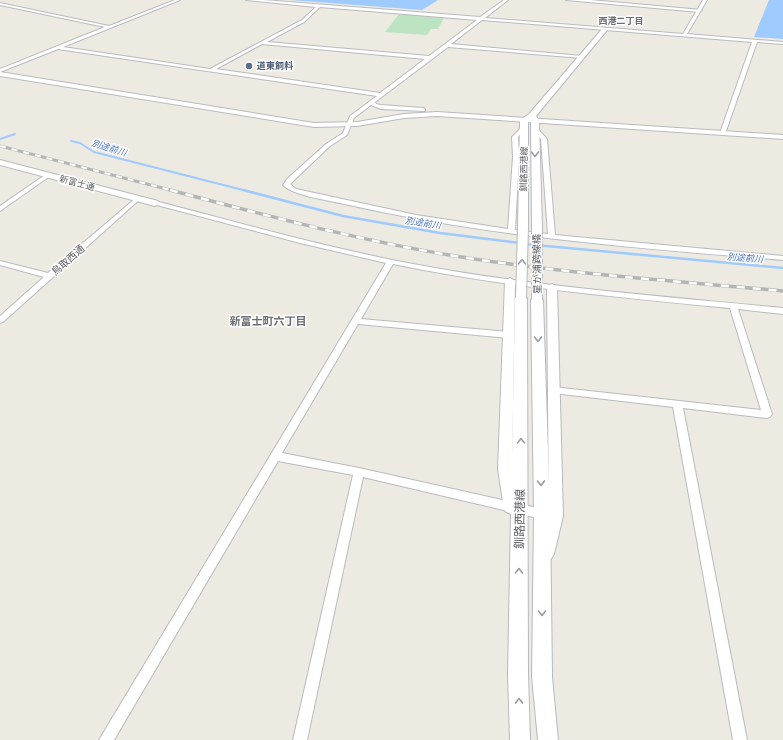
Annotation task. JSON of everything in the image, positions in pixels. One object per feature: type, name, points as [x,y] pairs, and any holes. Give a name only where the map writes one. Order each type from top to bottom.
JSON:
[{"type":"main road","points":[[530,122],[605,29]]},
{"type":"main road","name":"釧路西港線","points":[[523,227],[530,122]]},
{"type":"main road","name":"釧路西港線","points":[[530,122],[537,228]]},
{"type":"main road","name":"星が浦跨線橋","points":[[521,298],[523,227]]},
{"type":"main road","name":"星が浦跨線橋","points":[[537,228],[538,300]]},
{"type":"main road","name":"釧路西港線","points":[[520,740],[516,509],[521,298]]},
{"type":"main road","name":"釧路西港線","points":[[538,300],[542,514],[542,677],[548,740]]},
{"type":"street","points":[[0,73],[109,27],[178,0]]},
{"type":"street","points":[[248,0],[783,43]]},
{"type":"street","points":[[506,0],[352,117],[345,134],[328,145],[289,180],[286,185],[294,190],[354,205],[511,232],[638,246],[783,258]]},
{"type":"street","points":[[569,0],[699,10]]},
{"type":"street","points":[[684,35],[705,0]]},
{"type":"street","points":[[0,4],[109,27]]},
{"type":"street","points":[[211,70],[303,21],[319,6]]},
{"type":"street","points":[[723,131],[755,40]]},
{"type":"street","points":[[262,43],[430,58]]},
{"type":"street","points":[[446,45],[582,57]]},
{"type":"street","points":[[58,48],[382,95]]},
{"type":"street","points":[[0,73],[300,123],[321,125],[372,123],[419,114],[530,122],[723,131],[783,132]]},
{"type":"street","points":[[373,102],[381,107],[424,110],[530,122],[544,139],[552,236]]},
{"type":"street","points":[[349,124],[355,121],[392,113],[424,110]]},
{"type":"street","points":[[511,232],[516,157],[515,137],[530,122]]},
{"type":"street","points":[[723,131],[783,137]]},
{"type":"street","name":"新富士通","points":[[0,162],[47,176],[155,203]]},
{"type":"street","points":[[0,209],[47,176]]},
{"type":"street","name":"鳥取西通","points":[[0,320],[137,199]]},
{"type":"street","points":[[155,203],[335,250],[451,273],[552,287],[783,311]]},
{"type":"street","points":[[106,740],[391,261]]},
{"type":"street","points":[[0,263],[50,276]]},
{"type":"street","points":[[510,281],[505,469],[516,509]]},
{"type":"street","points":[[542,567],[556,516],[552,287]]},
{"type":"street","points":[[553,390],[767,414],[733,306]]},
{"type":"street","points":[[356,321],[509,334]]},
{"type":"street","points":[[677,404],[740,740]]},
{"type":"street","points":[[275,456],[359,472],[542,514]]},
{"type":"street","points":[[300,740],[359,472]]},
{"type":"green space","points":[[399,14],[444,18],[438,29],[431,29],[427,35],[385,32]]},
{"type":"water","points":[[290,0],[438,0],[422,10]]},
{"type":"water","points":[[769,0],[783,0],[783,39],[754,37]]},
{"type":"waterway","name":"別途前川","points":[[0,139],[15,134]]},
{"type":"waterway","name":"別途前川","points":[[71,141],[80,143],[94,152],[247,191]]},
{"type":"waterway","name":"別途前川","points":[[243,190],[343,216],[440,233],[520,243]]},
{"type":"waterway","name":"別途前川","points":[[525,244],[783,268]]},
{"type":"railway","points":[[0,146],[174,191]]},
{"type":"railway","points":[[170,190],[328,230],[408,248],[448,255],[635,278],[783,291]]},
{"type":"place","name":"道東飼料","points":[[249,66]]},
{"type":"district","name":"西港二丁目","points":[[621,21]]},
{"type":"district","name":"新富士町六丁目","points":[[268,321]]}]
